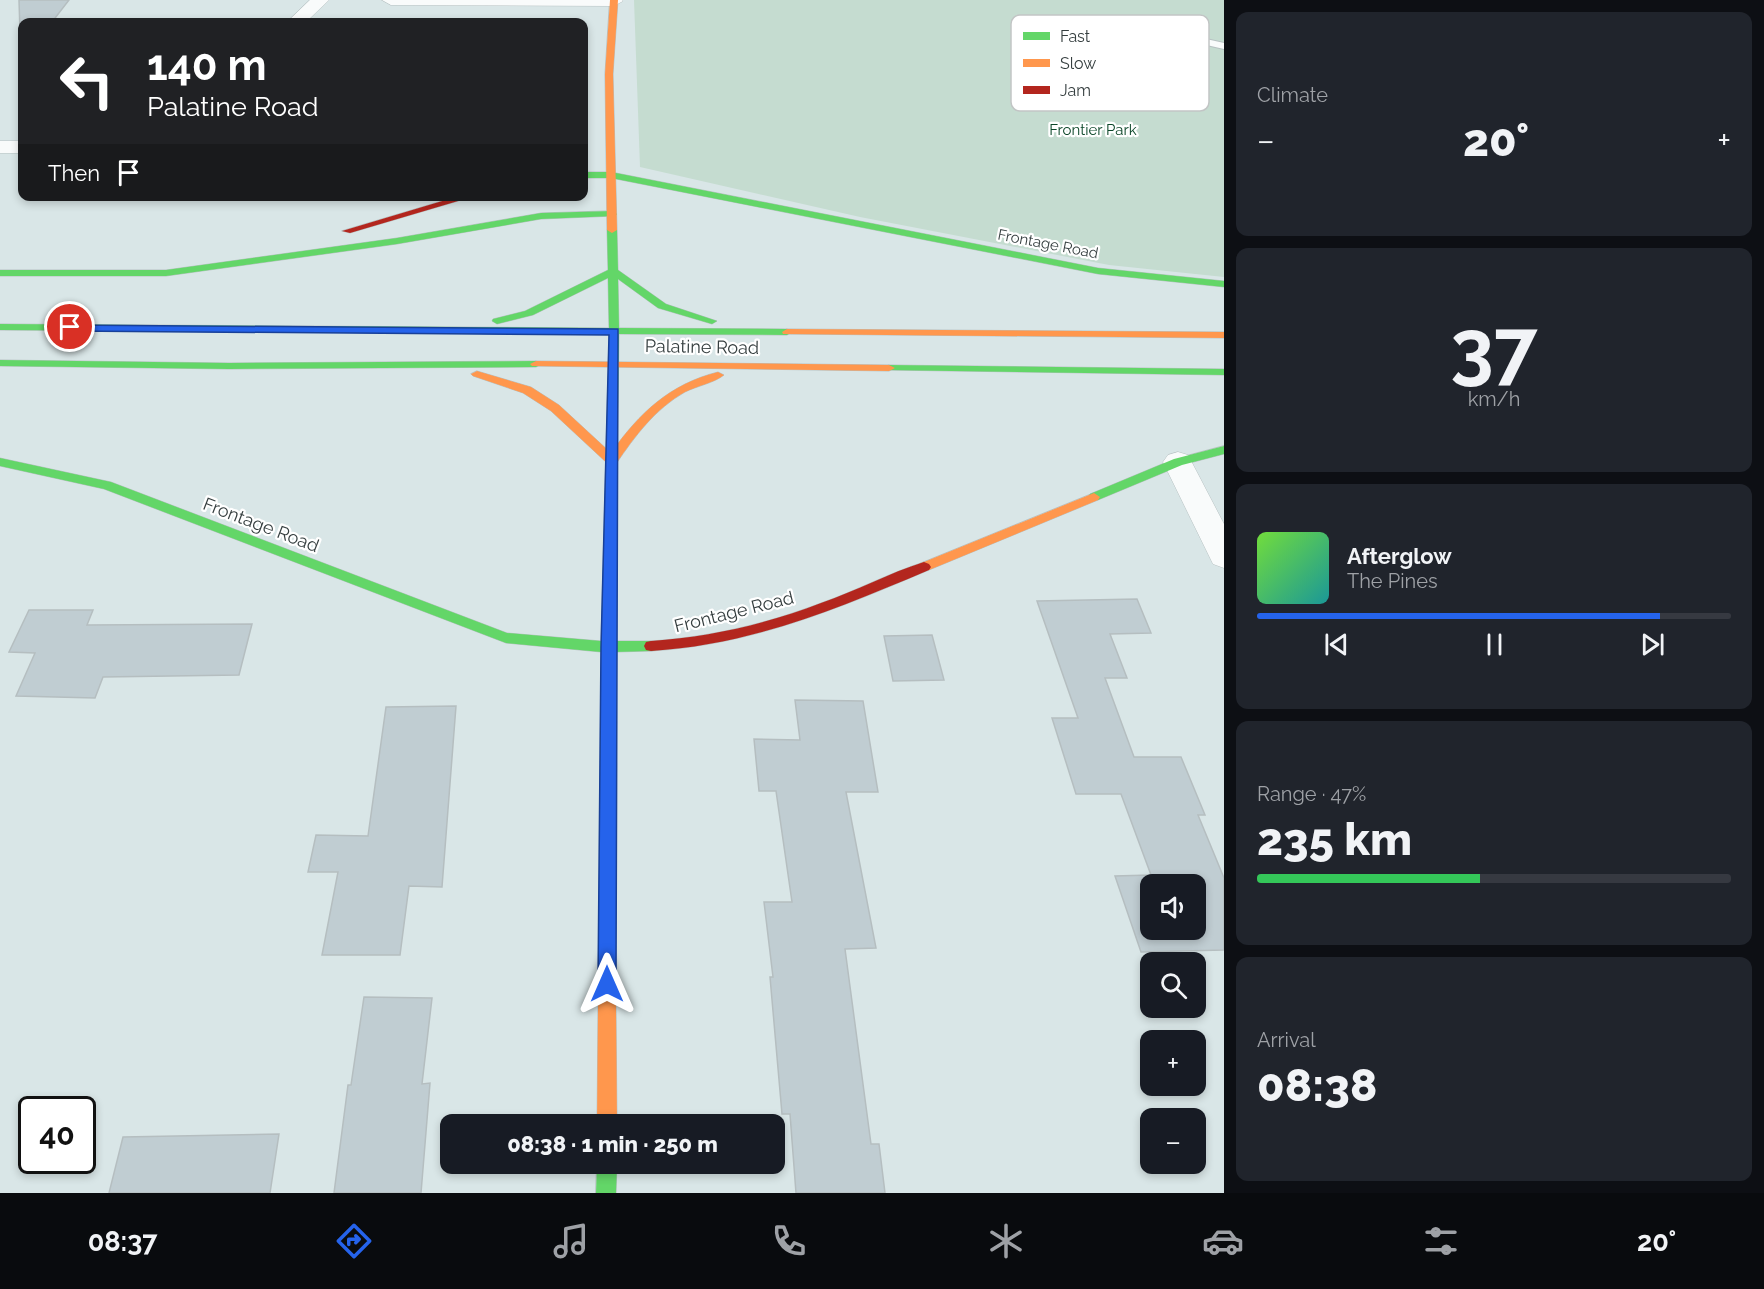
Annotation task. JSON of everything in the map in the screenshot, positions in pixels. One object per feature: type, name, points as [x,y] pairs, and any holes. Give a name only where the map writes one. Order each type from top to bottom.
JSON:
[{"type":"main road","points":[[607,1114],[608,647],[615,332],[609,74],[614,1]]},
{"type":"main road","name":"Frontage Road","points":[[588,175],[611,175],[1098,271],[1224,284]]},
{"type":"main road","points":[[127,272],[241,255],[328,236],[453,201]]},
{"type":"main road","points":[[0,273],[166,273],[397,241],[541,216],[612,214]]},
{"type":"main road","points":[[440,331],[529,313],[613,271]]},
{"type":"main road","points":[[613,271],[662,306],[692,317],[766,333]]},
{"type":"main road","name":"Palatine Road","points":[[0,327],[1224,335]]},
{"type":"main road","name":"Palatine Road","points":[[0,363],[614,364],[1224,372]]},
{"type":"main road","points":[[442,365],[527,390],[555,408],[612,461]]},
{"type":"main road","points":[[612,461],[633,428],[675,388],[755,366]]},
{"type":"main road","name":"Frontage Road","points":[[0,462],[107,485],[506,638],[608,647],[675,646],[754,630],[830,606],[1178,462],[1224,450]]},
{"type":"main road","points":[[606,1193],[607,1174]]},
{"type":"street","points":[[300,18],[320,0]]},
{"type":"street","points":[[391,0],[614,1]]},
{"type":"street","points":[[0,147],[18,147]]},
{"type":"street","points":[[1178,462],[1224,556]]},
{"type":"lane","points":[[1209,43],[1224,46]]},
{"type":"green space","name":"Frontier Park","points":[[634,0],[1224,0],[1224,277],[1109,265],[860,217],[640,167]]},
{"type":"building","points":[[19,0],[69,0],[55,18],[20,18]]},
{"type":"building","points":[[1137,599],[1151,633],[1110,634],[1127,678],[1105,678],[1134,757],[1181,757],[1205,815],[1198,815],[1224,878],[1224,950],[1141,952],[1115,876],[1140,875],[1140,940],[1206,940],[1206,874],[1151,874],[1121,794],[1076,794],[1052,718],[1078,718],[1037,601]]},
{"type":"building","points":[[29,610],[93,610],[87,625],[252,624],[239,675],[103,677],[95,698],[16,696],[35,653],[9,652]]},
{"type":"building","points":[[932,635],[944,680],[893,681],[884,636]]},
{"type":"building","points":[[795,700],[863,701],[878,792],[846,792],[876,948],[845,949],[871,1144],[879,1144],[885,1193],[796,1193],[790,1114],[782,1114],[770,977],[773,977],[764,902],[792,902],[776,791],[759,791],[754,739],[800,740]]},
{"type":"building","points":[[456,706],[442,887],[409,886],[400,955],[322,955],[338,872],[308,872],[316,835],[368,836],[386,707]]},
{"type":"building","points":[[364,997],[432,998],[422,1084],[430,1083],[421,1193],[334,1193],[348,1085],[351,1085]]},
{"type":"building","points":[[279,1134],[270,1193],[109,1193],[123,1137]]},
{"type":"traffic: fast","points":[[588,175],[611,175],[1098,271],[1224,284]]},
{"type":"traffic: fast","points":[[0,273],[166,273],[397,241],[541,216],[612,214]]},
{"type":"traffic: fast","points":[[607,893],[608,647],[614,332],[612,230]]},
{"type":"traffic: fast","points":[[497,321],[529,313],[613,271],[662,306],[712,321]]},
{"type":"traffic: fast","points":[[0,327],[787,332]]},
{"type":"traffic: fast","points":[[0,363],[229,366],[536,364]]},
{"type":"traffic: fast","points":[[889,368],[1224,372]]},
{"type":"traffic: fast","points":[[1094,497],[1178,462],[1224,450]]},
{"type":"traffic: fast","points":[[0,462],[107,485],[506,638],[608,647],[651,646]]},
{"type":"traffic: fast","points":[[606,1193],[607,1174]]},
{"type":"traffic: slow","points":[[612,230],[609,74],[614,0]]},
{"type":"traffic: slow","points":[[787,332],[1224,335]]},
{"type":"traffic: slow","points":[[536,364],[889,368]]},
{"type":"traffic: slow","points":[[477,374],[527,390],[555,408],[612,461],[644,418],[656,407],[683,388],[718,375]]},
{"type":"traffic: slow","points":[[924,567],[1094,497]]},
{"type":"traffic: slow","points":[[607,893],[607,1114]]},
{"type":"traffic: jam","points":[[347,231],[453,201]]},
{"type":"traffic: jam","points":[[651,646],[686,644],[722,638],[791,620],[924,567]]},
{"type":"route","points":[[70,327],[615,332],[608,647],[607,984]]}]
